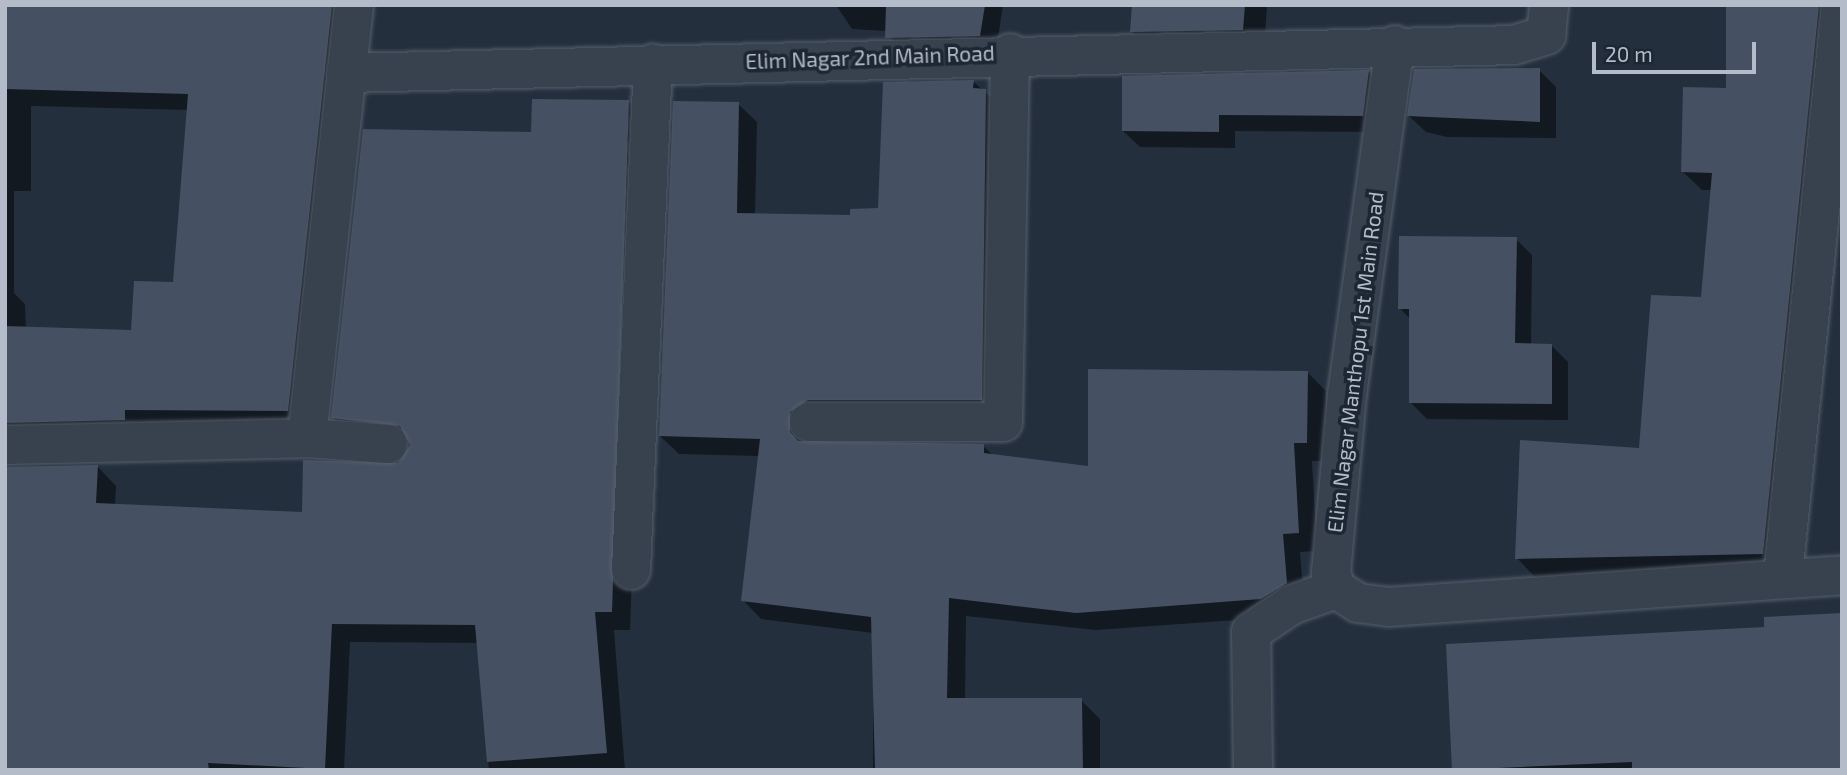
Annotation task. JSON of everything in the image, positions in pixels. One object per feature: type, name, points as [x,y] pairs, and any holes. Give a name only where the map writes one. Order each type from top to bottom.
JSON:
[{"type":"street","points":[[307,438],[354,5]]},
{"type":"street","name":"Elim Nagar 2nd Main Road","points":[[346,73],[1010,53],[1535,43],[1546,35],[1549,5]]},
{"type":"street","points":[[1783,576],[1841,5]]},
{"type":"street","name":"Elim Nagar Manthopu 1st Main Road","points":[[1336,589],[1331,572],[1347,394],[1395,45]]},
{"type":"street","points":[[809,422],[1003,422],[1010,53]]},
{"type":"street","points":[[631,570],[653,63]]},
{"type":"street","points":[[5,445],[307,438],[388,444]]},
{"type":"street","points":[[1253,770],[1251,632],[1290,605],[1336,589],[1357,603],[1389,607],[1783,576],[1842,575]]},
{"type":"building","points":[[5,5],[332,5],[288,411],[125,410],[125,420],[5,423],[5,326],[131,330],[134,281],[173,282],[188,94],[5,89]]},
{"type":"building","points":[[886,5],[985,5],[980,36],[885,38]]},
{"type":"building","points":[[1132,5],[1245,5],[1243,30],[1130,32]]},
{"type":"building","points":[[1726,5],[1819,5],[1763,554],[1515,559],[1520,440],[1639,448],[1651,295],[1701,297],[1712,173],[1681,172],[1683,87],[1726,88]]},
{"type":"building","points":[[1540,68],[1540,122],[1407,116],[1414,69]]},
{"type":"building","points":[[1369,70],[1363,116],[1219,115],[1219,132],[1122,131],[1122,76]]},
{"type":"building","points":[[974,80],[973,88],[986,89],[982,400],[808,400],[790,412],[790,432],[798,441],[984,444],[984,453],[1088,466],[1088,369],[1308,371],[1307,443],[1294,443],[1299,533],[1283,534],[1287,583],[1261,599],[1076,613],[949,598],[947,698],[1082,698],[1083,770],[875,770],[871,617],[741,601],[760,439],[659,436],[673,101],[739,102],[737,213],[850,215],[850,209],[878,208],[883,82]]},
{"type":"building","points":[[532,99],[629,100],[612,612],[595,612],[607,753],[487,762],[475,625],[332,624],[325,769],[208,763],[209,770],[5,770],[5,467],[98,465],[96,503],[302,512],[303,460],[398,463],[410,445],[400,426],[331,418],[363,129],[531,132]]},
{"type":"building","points":[[1399,236],[1517,237],[1515,343],[1552,344],[1552,404],[1409,403],[1409,309],[1398,309]]},
{"type":"building","points":[[1842,613],[1842,770],[1632,770],[1632,762],[1452,770],[1446,644],[1764,627],[1764,617]]}]
